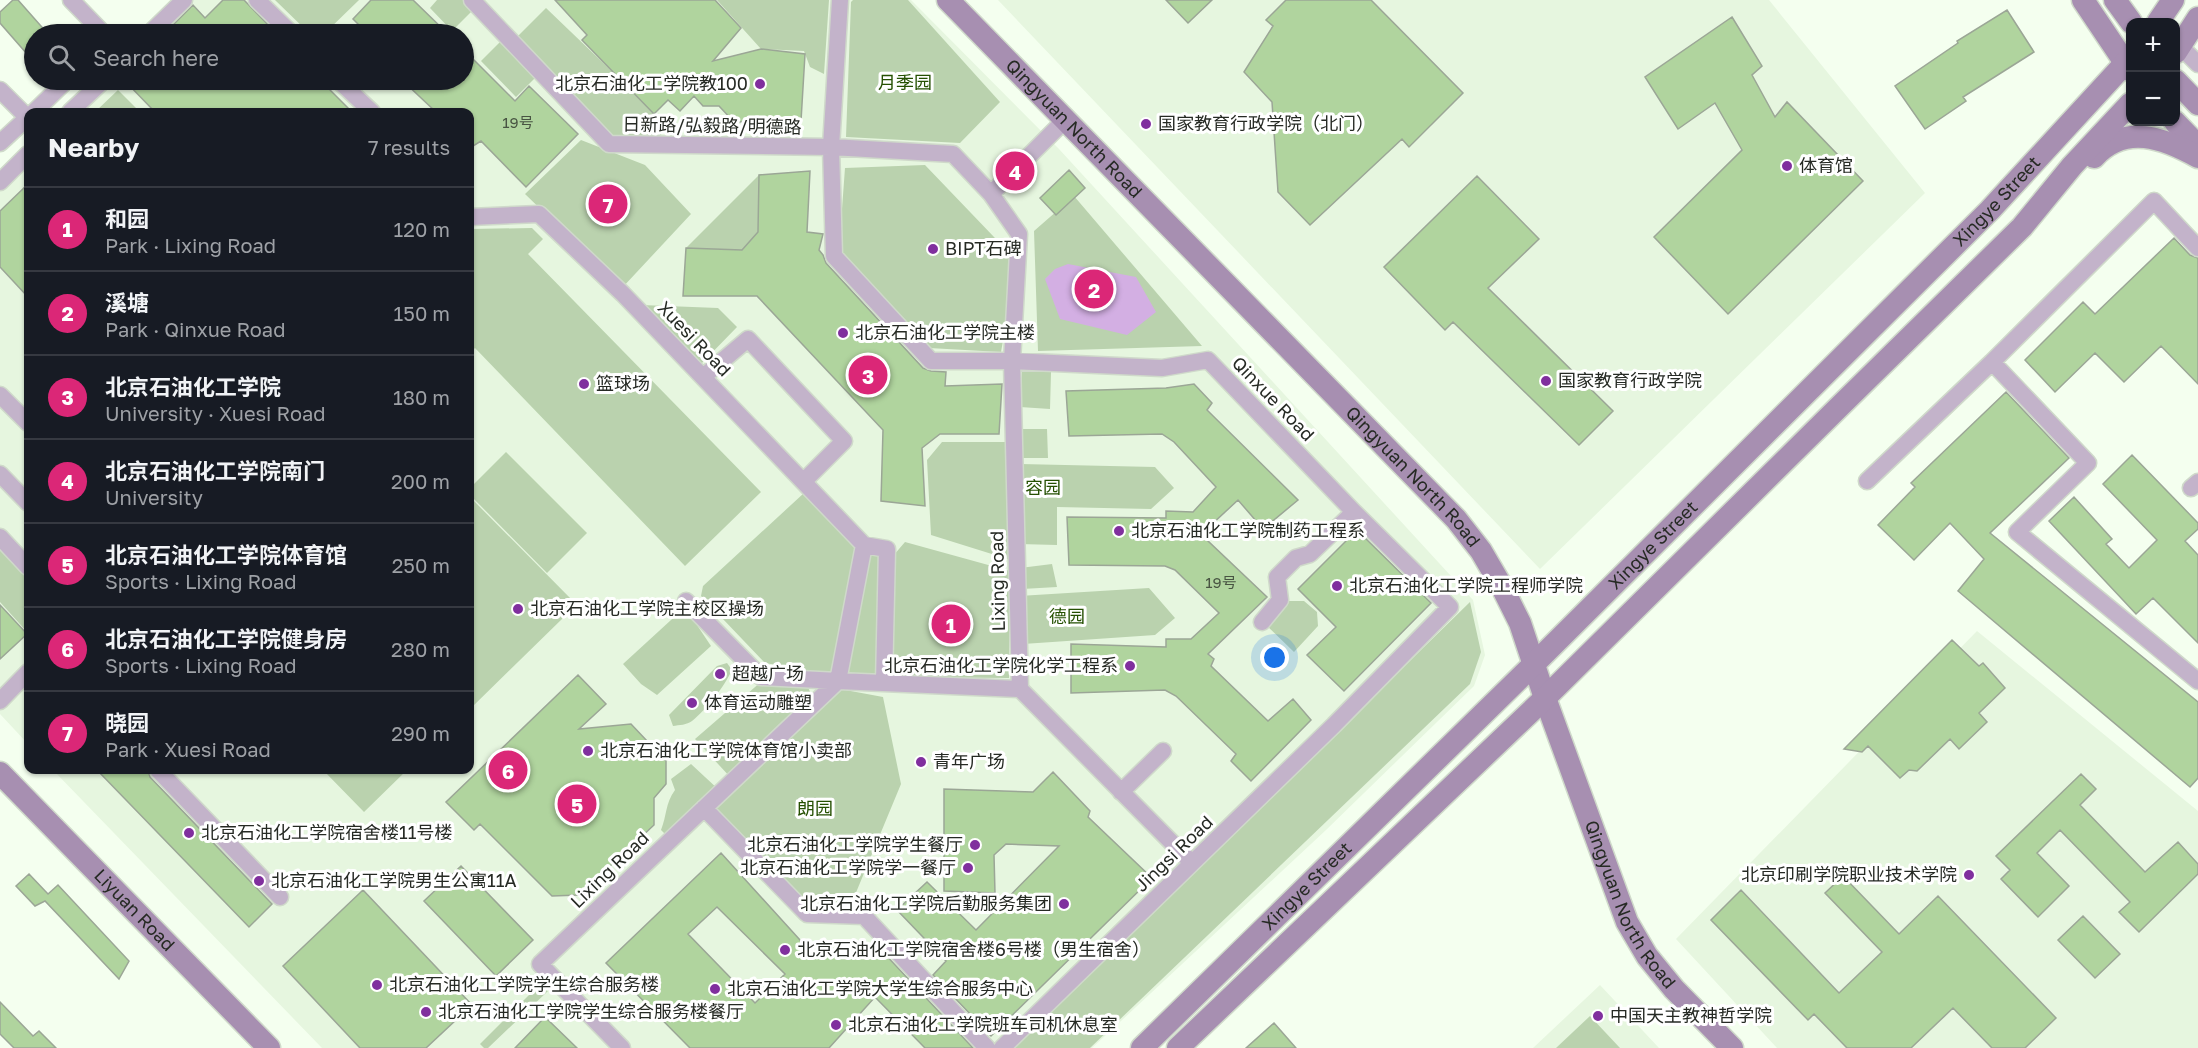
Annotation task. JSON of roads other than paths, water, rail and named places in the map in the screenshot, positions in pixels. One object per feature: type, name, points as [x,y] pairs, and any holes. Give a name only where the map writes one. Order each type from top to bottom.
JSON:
[{"type":"main road","name":"Qingyuan North Road","points":[[948,0],[1456,519],[1481,551],[1520,623],[1626,922],[1647,957],[1732,1048]]},
{"type":"main road","points":[[2083,0],[2126,60]]},
{"type":"main road","points":[[2115,0],[2128,18]]},
{"type":"main road","points":[[2161,18],[2173,0]]},
{"type":"main road","points":[[2180,46],[2198,18]]},
{"type":"main road","name":"Xingye Street","points":[[1142,1048],[1535,663],[1990,210],[2126,67]]},
{"type":"main road","points":[[2180,86],[2198,104]]},
{"type":"main road","name":"Xingye Street","points":[[1178,1048],[1545,698],[2022,227],[2072,166],[2126,108]]},
{"type":"main road","points":[[2179,126],[2198,146]]},
{"type":"main road","points":[[2022,227],[2063,192],[2098,153],[2116,141],[2136,136],[2162,138],[2198,157]]},
{"type":"main road","name":"Liyuan Road","points":[[0,773],[269,1048]]},
{"type":"street","points":[[71,0],[94,24]]},
{"type":"street","points":[[159,24],[184,0]]},
{"type":"street","points":[[257,0],[282,24]]},
{"type":"street","name":"日新路/弘毅路/明德路","points":[[472,0],[609,144],[831,147],[953,154],[991,194]]},
{"type":"street","points":[[840,0],[831,147],[834,256],[931,361],[1012,361]]},
{"type":"street","points":[[2180,50],[2198,64]]},
{"type":"street","points":[[0,90],[24,114]]},
{"type":"street","points":[[38,108],[57,90]]},
{"type":"street","points":[[74,108],[93,90]]},
{"type":"street","points":[[349,90],[368,108]]},
{"type":"street","points":[[991,194],[1065,120]]},
{"type":"street","points":[[0,143],[24,122]]},
{"type":"street","points":[[0,182],[24,158]]},
{"type":"street","name":"Lixing Road","points":[[991,194],[1018,234],[1012,361],[1020,689]]},
{"type":"street","points":[[1867,481],[1992,362],[2154,201],[2198,248]]},
{"type":"street","name":"Xuesi Road","points":[[474,214],[539,214],[623,294],[864,545]]},
{"type":"street","points":[[703,377],[748,339],[844,441],[804,482]]},
{"type":"street","name":"Qinxue Road","points":[[1012,361],[1162,369],[1208,360],[1354,512]]},
{"type":"street","points":[[1992,362],[2088,464],[2017,532],[2198,681]]},
{"type":"street","points":[[0,394],[24,419]]},
{"type":"street","points":[[0,474],[24,500]]},
{"type":"street","points":[[1263,622],[1280,600],[1277,577],[1296,558],[1310,554],[1354,512]]},
{"type":"street","name":"Jingsi Road","points":[[1002,1048],[1372,687],[1450,607],[1354,512]]},
{"type":"street","points":[[0,537],[24,563]]},
{"type":"street","points":[[838,681],[864,545],[887,549],[884,683]]},
{"type":"street","points":[[686,601],[761,677],[1020,689],[1192,863]]},
{"type":"street","points":[[0,701],[24,676]]},
{"type":"street","name":"Lixing Road","points":[[622,1048],[540,964],[838,681]]},
{"type":"street","points":[[1121,792],[1163,751]]},
{"type":"street","points":[[162,774],[280,897]]},
{"type":"street","points":[[704,808],[807,914],[864,916],[987,1048]]},
{"type":"place","name":"北京石油化工学院教100","points":[[760,84]]},
{"type":"place","name":"国家教育行政学院（北门）","points":[[1146,124]]},
{"type":"place","name":"体育馆","points":[[1787,166]]},
{"type":"place","name":"北京石油化工学院南门","points":[[1015,171]]},
{"type":"place","name":"晓园","points":[[608,204]]},
{"type":"place","name":"BIPT石碑","points":[[933,249]]},
{"type":"place","name":"溪塘","points":[[1094,289]]},
{"type":"place","name":"北京石油化工学院主楼","points":[[843,333]]},
{"type":"place","name":"北京石油化工学院","points":[[868,375]]},
{"type":"place","name":"国家教育行政学院","points":[[1546,381]]},
{"type":"place","name":"篮球场","points":[[584,384]]},
{"type":"place","name":"北京石油化工学院制药工程系","points":[[1119,531]]},
{"type":"place","name":"北京石油化工学院工程师学院","points":[[1337,586]]},
{"type":"place","name":"北京石油化工学院主校区操场","points":[[518,609]]},
{"type":"place","name":"和园","points":[[951,624]]},
{"type":"place","name":"北京石油化工学院化学工程系","points":[[1130,666]]},
{"type":"place","name":"超越广场","points":[[720,674]]},
{"type":"place","name":"体育运动雕塑","points":[[692,703]]},
{"type":"place","name":"北京石油化工学院体育馆小卖部","points":[[588,751]]},
{"type":"place","name":"青年广场","points":[[921,762]]},
{"type":"place","name":"北京石油化工学院健身房","points":[[508,770]]},
{"type":"place","name":"北京石油化工学院体育馆","points":[[577,804]]},
{"type":"place","name":"北京石油化工学院宿舍楼11号楼","points":[[189,833]]},
{"type":"place","name":"北京石油化工学院学生餐厅","points":[[975,845]]},
{"type":"place","name":"北京石油化工学院学一餐厅","points":[[968,868]]},
{"type":"place","name":"北京印刷学院职业技术学院","points":[[1969,875]]},
{"type":"place","name":"北京石油化工学院男生公寓11A","points":[[259,881]]},
{"type":"place","name":"北京石油化工学院后勤服务集团","points":[[1064,904]]},
{"type":"place","name":"北京石油化工学院宿舍楼6号楼（男生宿舍）","points":[[785,950]]},
{"type":"place","name":"北京石油化工学院学生综合服务楼","points":[[377,985]]},
{"type":"place","name":"北京石油化工学院大学生综合服务中心","points":[[715,989]]},
{"type":"place","name":"北京石油化工学院学生综合服务楼餐厅","points":[[426,1012]]},
{"type":"place","name":"中国天主教神哲学院","points":[[1598,1016]]},
{"type":"place","name":"北京石油化工学院班车司机休息室","points":[[836,1025]]},
{"type":"park label","name":"月季园","points":[[905,83]]},
{"type":"park label","name":"容园","points":[[1043,488]]},
{"type":"park label","name":"德园","points":[[1067,617]]},
{"type":"park label","name":"朗园","points":[[815,809]]}]
